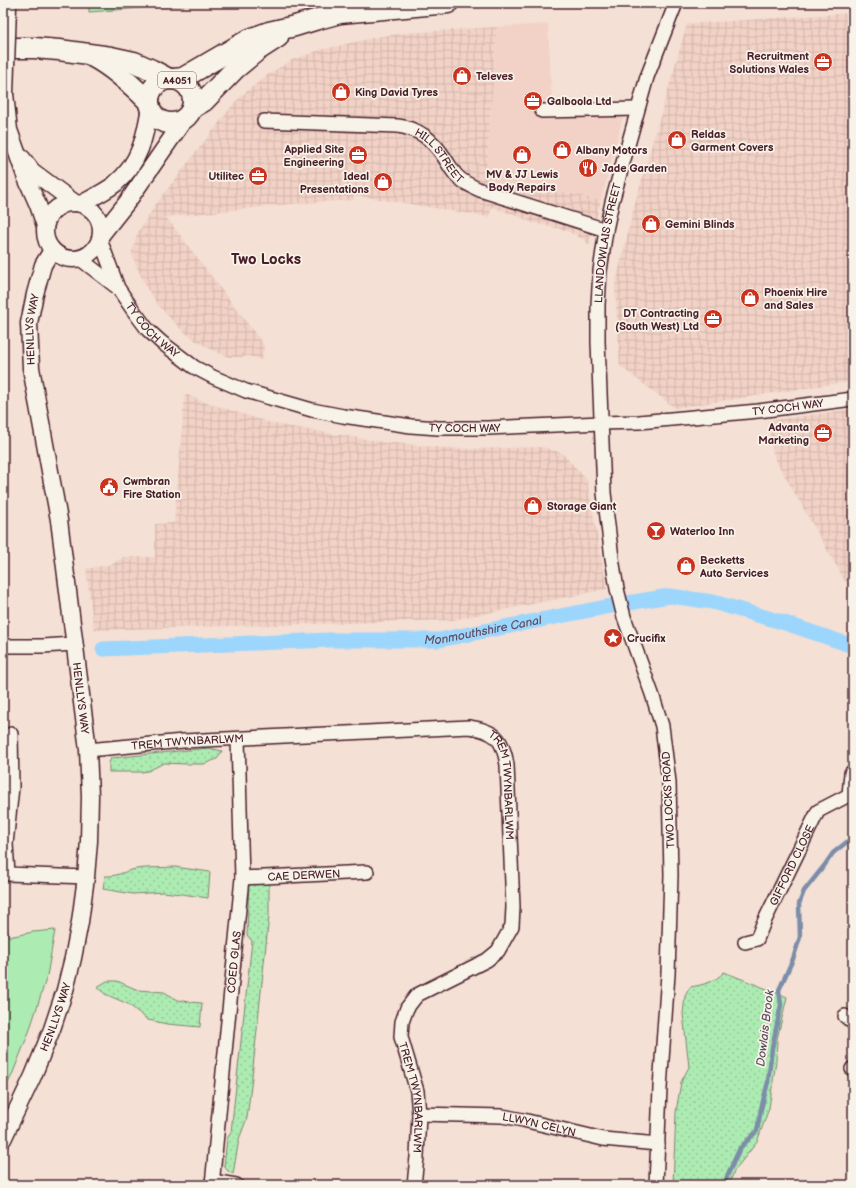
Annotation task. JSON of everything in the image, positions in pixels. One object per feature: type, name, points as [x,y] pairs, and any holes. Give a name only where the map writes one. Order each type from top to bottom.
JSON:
[{"type":"main road","name":"A4051","points":[[150,105],[151,91],[158,83],[171,79],[183,78],[250,39],[269,32],[340,13],[448,3]]},
{"type":"main road","name":"A4051","points":[[86,54],[97,59],[137,90],[150,105],[156,117],[165,122],[176,122],[204,101],[235,69],[258,50],[295,26]]},
{"type":"main road","name":"A4051","points":[[3,48],[40,48],[59,50],[134,62],[171,79],[184,83],[193,97],[189,113]]},
{"type":"street","name":"LLANDOWLAIS STREET","points":[[601,423],[598,305],[600,271],[606,230],[612,202],[646,77],[676,3]]},
{"type":"street","points":[[8,5],[5,94],[9,130],[26,178],[38,205],[45,226],[46,239],[52,250],[60,256],[69,259],[86,256],[92,252],[97,246],[101,226],[94,212],[88,207],[78,203],[32,171],[18,154]]},
{"type":"street","points":[[45,226],[48,218],[59,206],[78,203],[115,184],[130,169],[140,151],[145,137],[150,105]]},
{"type":"street","points":[[542,111],[637,109]]},
{"type":"street","points":[[100,237],[128,201],[189,113]]},
{"type":"street","name":"HILL STREET","points":[[264,121],[398,126],[412,129],[432,142],[456,175],[468,184],[480,190],[606,230]]},
{"type":"street","name":"TY COCH WAY","points":[[100,237],[118,288],[148,330],[161,342],[194,367],[232,386],[291,405],[342,416],[411,426],[438,428],[488,428],[639,422],[752,412],[853,399]]},
{"type":"street","name":"HENLLYS WAY","points":[[3,1139],[33,1076],[52,1029],[64,990],[73,958],[80,922],[89,841],[90,803],[88,750],[59,520],[31,368],[29,323],[43,265],[52,250]]},
{"type":"street","name":"TY COCH WAY","points":[[79,258],[118,288]]},
{"type":"street","name":"TWO LOCKS ROAD","points":[[601,423],[604,493],[617,589],[624,617],[662,726],[669,782],[671,875],[669,966],[660,1088],[656,1185]]},
{"type":"street","points":[[3,646],[74,644]]},
{"type":"street","name":"TREM TWYNBARLWM","points":[[88,750],[168,742],[470,727],[481,729],[494,735],[501,742],[507,765],[513,907],[512,926],[498,951],[487,960],[417,995],[407,1008],[402,1022],[401,1037],[417,1091],[419,1114],[414,1185]]},
{"type":"street","points":[[11,734],[12,787],[6,832],[8,874],[86,877]]},
{"type":"street","name":"COED GLAS","points":[[212,1183],[242,878],[238,738]]},
{"type":"street","name":"GIFFORD CLOSE","points":[[745,942],[757,938],[818,811],[851,797],[851,773]]},
{"type":"street","name":"CAE DERWEN","points":[[242,878],[367,872]]},
{"type":"street","name":"LLWYN CELYN","points":[[419,1114],[502,1116],[603,1139],[658,1144]]},
{"type":"street","points":[[212,1183],[236,1185]]},
{"type":"shaded area","points":[[853,13],[853,381],[675,408],[620,366],[615,286],[635,203],[687,24]]},
{"type":"shaded area","points":[[548,24],[552,105],[627,102],[601,200],[544,188],[495,182],[486,177],[497,27]]},
{"type":"shaded area","points":[[497,27],[486,177],[495,182],[505,184],[544,188],[601,200],[589,245],[576,235],[562,229],[533,223],[492,207],[489,217],[354,195],[354,200],[290,204],[166,217],[264,345],[262,360],[249,356],[229,357],[214,351],[195,340],[182,330],[158,305],[146,287],[132,254],[137,234],[156,204],[235,102],[247,91],[269,74],[292,60],[320,50],[377,37],[406,33]]},
{"type":"shaded area","points":[[185,394],[202,401],[274,424],[383,442],[469,449],[542,447],[562,453],[587,480],[607,589],[453,620],[94,630],[86,569],[113,564],[123,557],[155,557],[155,524],[174,523]]},
{"type":"shaded area","points":[[853,409],[853,595],[774,457],[767,421]]},
{"type":"green space","points":[[89,3],[205,3],[89,12]]},
{"type":"green space","points":[[209,748],[222,751],[217,759],[204,764],[164,763],[148,771],[142,772],[109,772],[109,763],[111,758]]},
{"type":"green space","points":[[175,867],[210,872],[208,898],[162,892],[133,894],[103,889],[105,876],[117,875],[136,869]]},
{"type":"green space","points":[[269,880],[269,916],[251,1086],[247,1118],[239,1139],[233,1174],[224,1166],[227,1139],[231,1132],[252,941],[247,935],[249,881]]},
{"type":"green space","points":[[3,922],[6,922],[9,937],[33,932],[55,930],[47,976],[29,1032],[12,1075],[3,1093]]},
{"type":"green space","points":[[724,972],[787,997],[777,1039],[776,1061],[769,1108],[757,1142],[734,1171],[729,1185],[673,1185],[676,1112],[681,1082],[689,1067],[683,1014],[685,996],[690,987],[708,982],[717,978]]},
{"type":"green space","points":[[107,981],[117,981],[138,990],[164,992],[178,1000],[202,1003],[200,1027],[167,1024],[148,1020],[128,1004],[105,994],[97,987]]},
{"type":"waterway","name":"Monmouthshire Canal","points":[[103,649],[330,640],[439,640],[621,604],[670,596],[713,602],[785,623],[853,646]]},
{"type":"waterway","name":"Dowlais Brook","points":[[724,1185],[740,1148],[757,1131],[768,1082],[772,1048],[781,1005],[779,990],[793,959],[800,937],[799,904],[804,891],[833,853],[848,841],[853,840]]},
{"type":"place","name":"Recruitment Solutions Wales","points":[[823,62]]},
{"type":"place","name":"Televes","points":[[462,76]]},
{"type":"place","name":"King David Tyres","points":[[341,92]]},
{"type":"place","name":"Galboola Ltd","points":[[533,101]]},
{"type":"place","name":"Reldas Garment Covers","points":[[677,140]]},
{"type":"place","name":"Albany Motors","points":[[562,150]]},
{"type":"place","name":"Applied Site Engineering","points":[[358,155]]},
{"type":"place","name":"MV & JJ Lewis Body Repairs","points":[[522,155]]},
{"type":"place","name":"Jade Garden","points":[[588,168]]},
{"type":"place","name":"Utilitec","points":[[258,176]]},
{"type":"place","name":"Ideal Presentations","points":[[383,182]]},
{"type":"place","name":"Gemini Blinds","points":[[651,224]]},
{"type":"place","name":"Phoenix Hire and Sales","points":[[750,298]]},
{"type":"place","name":"DT Contracting (South West) Ltd","points":[[713,319]]},
{"type":"place","name":"Advanta Marketing","points":[[823,433]]},
{"type":"place","name":"Cwmbran Fire Station","points":[[109,487]]},
{"type":"place","name":"Storage Giant","points":[[533,506]]},
{"type":"place","name":"Waterloo Inn","points":[[656,531]]},
{"type":"place","name":"Becketts Auto Services","points":[[686,566]]},
{"type":"place","name":"Crucifix","points":[[613,638]]},
{"type":"district","name":"Two Locks","points":[[266,259]]}]
